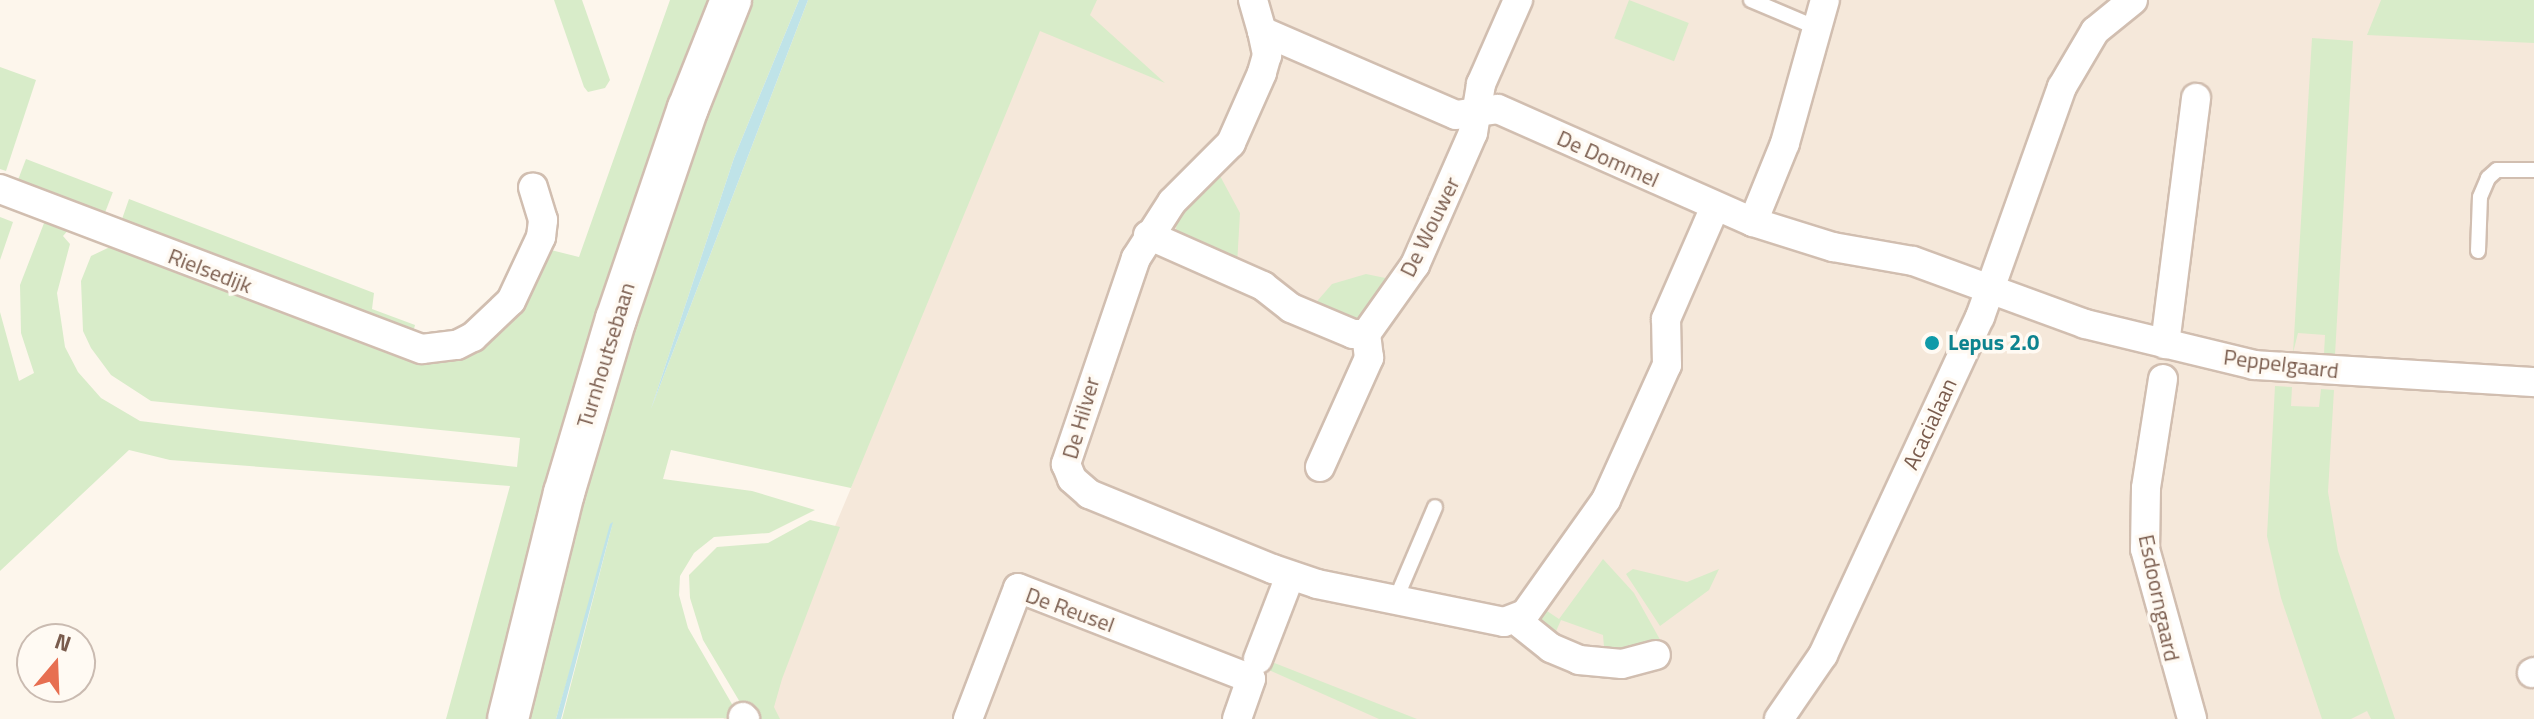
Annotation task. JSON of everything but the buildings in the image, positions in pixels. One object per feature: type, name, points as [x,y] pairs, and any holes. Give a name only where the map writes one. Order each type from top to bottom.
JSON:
[{"type":"main road","name":"Turnhoutsebaan","points":[[508,719],[564,493],[616,319],[688,108],[731,0]]},
{"type":"street","points":[[1253,0],[1262,31]]},
{"type":"street","name":"De Wouwer","points":[[1366,334],[1415,265],[1478,113],[1481,84],[1518,0]]},
{"type":"street","points":[[1753,222],[1785,143],[1825,0]]},
{"type":"street","name":"Acacialaan","points":[[1779,719],[1823,655],[1991,288],[2062,87],[2113,5]]},
{"type":"street","name":"De Dommel","points":[[1262,31],[1456,115],[1498,109],[1753,222],[1833,247],[1913,261],[1991,288]]},
{"type":"street","name":"De Hilver","points":[[1262,31],[1267,55],[1231,143],[1172,202],[1148,235],[1068,448],[1068,473],[1089,494],[1290,576],[1395,601],[1516,620],[1551,648],[1579,660],[1622,664],[1656,655]]},
{"type":"street","points":[[2165,344],[2196,98]]},
{"type":"street","name":"Rielsedijk","points":[[0,189],[422,349],[457,345],[473,337],[511,301],[541,237],[542,212],[533,187]]},
{"type":"street","points":[[1516,620],[1606,500],[1667,365],[1666,319],[1715,207]]},
{"type":"street","points":[[1148,235],[1263,286],[1291,308],[1353,334],[1366,334],[1369,358],[1320,467]]},
{"type":"street","name":"Peppelgaard","points":[[1991,288],[2059,316],[2254,365],[2534,382]]},
{"type":"street","name":"Esdoorngaard","points":[[2163,379],[2146,488],[2145,549],[2192,719]]},
{"type":"street","points":[[1237,719],[1290,576]]},
{"type":"street","name":"De Reusel","points":[[968,719],[1018,588],[1254,669]]},
{"type":"lane","points":[[1751,0],[1815,27]]},
{"type":"lane","points":[[2478,251],[2480,197],[2488,178],[2497,170],[2534,170]]},
{"type":"lane","points":[[1395,601],[1435,507]]},
{"type":"shaded area","points":[[1043,0],[2534,0],[2534,719],[723,719],[766,690],[851,488],[1009,61]]},
{"type":"green space","points":[[554,0],[582,0],[610,80],[605,88],[588,92],[584,87]]},
{"type":"green space","points":[[670,0],[714,0],[492,719],[446,719],[510,486],[170,460],[129,450],[0,571],[0,312],[19,381],[34,373],[21,333],[20,285],[46,218],[70,228],[63,236],[70,244],[57,293],[65,347],[78,372],[101,398],[140,421],[517,467],[520,438],[151,401],[111,375],[91,348],[83,331],[81,281],[91,256],[112,246],[397,355],[416,358],[492,337],[518,314],[551,250],[579,257]]},
{"type":"green space","points":[[746,0],[799,0],[734,158],[651,409],[808,0],[1097,0],[1090,15],[1165,83],[1040,31],[851,488],[671,450],[663,479],[752,491],[815,510],[769,533],[714,537],[694,553],[680,576],[679,595],[688,628],[740,718],[562,719],[613,522],[556,719],[530,719],[531,680],[656,243]]},
{"type":"green space","points":[[1629,0],[1689,23],[1674,61],[1614,38]]},
{"type":"green space","points":[[2381,0],[2534,0],[2534,43],[2367,35]]},
{"type":"green space","points":[[2312,38],[2353,41],[2335,355],[2324,354],[2325,335],[2298,333],[2293,353]]},
{"type":"green space","points":[[0,67],[36,80],[6,171],[0,169]]},
{"type":"green space","points":[[26,159],[113,192],[105,214],[18,180]]},
{"type":"green space","points":[[1219,174],[1240,213],[1237,265],[1176,230],[1177,212]]},
{"type":"green space","points":[[129,199],[374,293],[372,309],[415,325],[413,333],[122,219]]},
{"type":"green space","points":[[0,217],[13,222],[0,260]]},
{"type":"green space","points":[[1366,274],[1395,280],[1361,325],[1312,307],[1332,284]]},
{"type":"green space","points":[[2275,386],[2292,387],[2291,406],[2319,407],[2321,389],[2334,390],[2328,492],[2338,551],[2395,719],[2371,719],[2367,711],[2351,719],[2322,719],[2281,598],[2267,536]]},
{"type":"green space","points":[[810,520],[840,527],[782,679],[774,707],[780,719],[762,719],[747,714],[703,640],[690,598],[689,575],[717,547],[768,543]]},
{"type":"green space","points":[[1603,559],[1634,593],[1663,645],[1605,659],[1603,635],[1561,620],[1553,638],[1539,623],[1541,607],[1559,619]]},
{"type":"green space","points":[[1633,569],[1687,582],[1719,569],[1709,590],[1660,626],[1626,574]]},
{"type":"green space","points":[[1264,659],[1417,719],[1379,719],[1262,667]]},
{"type":"water","points":[[799,0],[808,0],[651,409],[734,158]]},
{"type":"water","points":[[613,522],[561,719],[556,719],[610,524]]},
{"type":"place","name":"Lepus 2.0","points":[[1932,343]]}]
